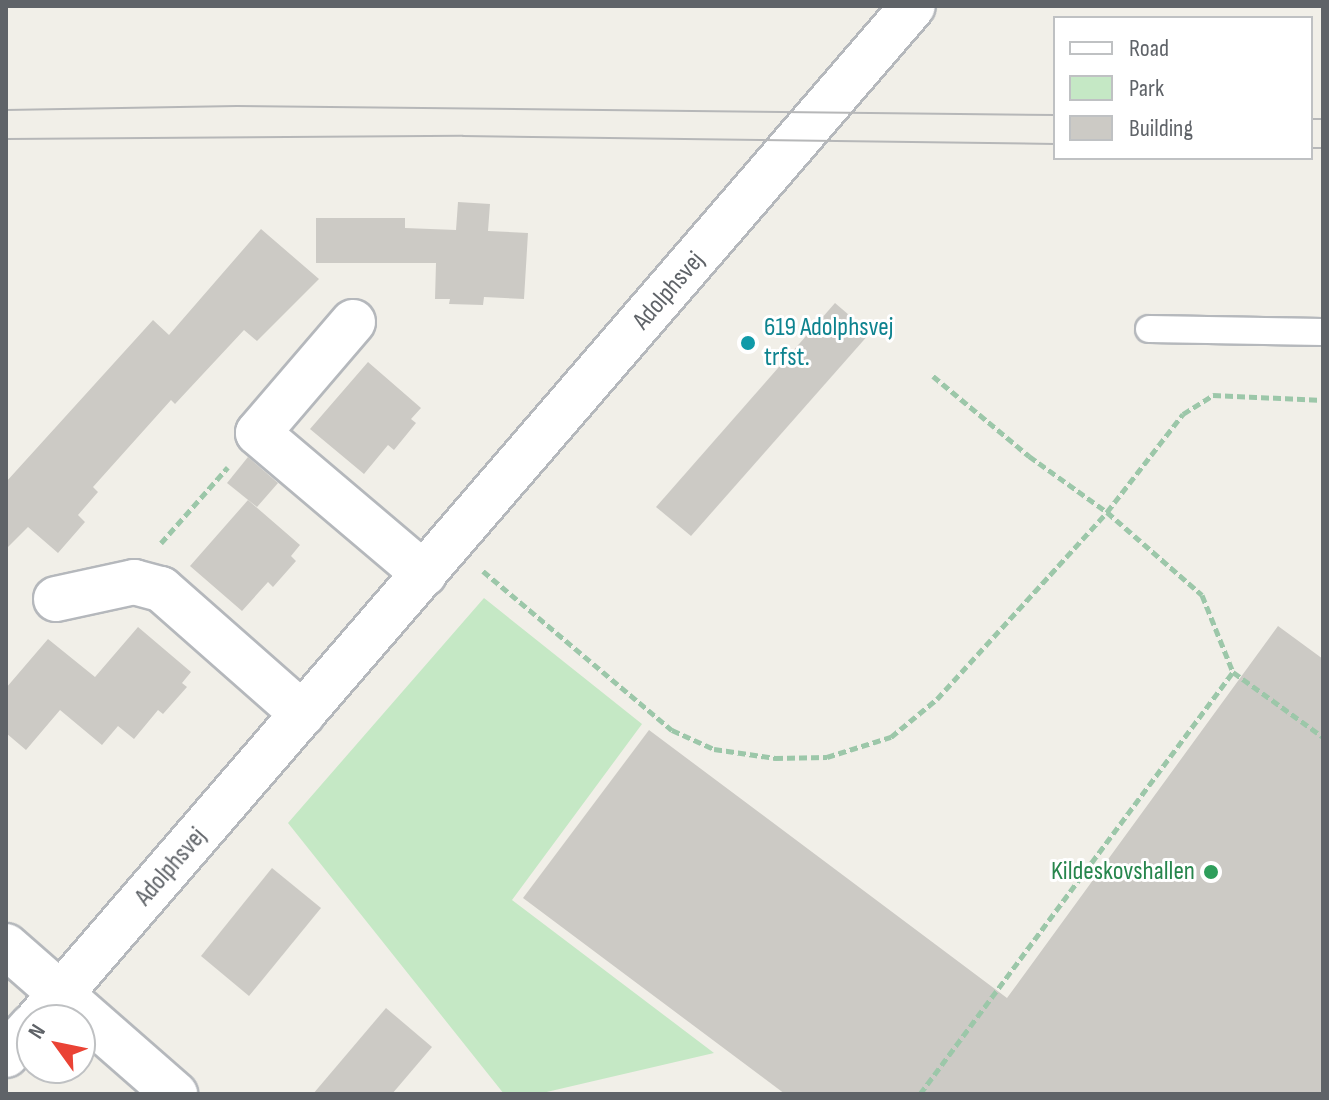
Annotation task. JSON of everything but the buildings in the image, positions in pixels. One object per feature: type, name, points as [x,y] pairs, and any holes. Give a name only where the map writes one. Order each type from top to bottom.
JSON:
[{"type":"street","name":"Adolphsvej","points":[[52,1004],[913,6]]},
{"type":"street","points":[[353,322],[258,433],[437,559]]},
{"type":"street","points":[[56,599],[134,582],[161,589],[303,714]]},
{"type":"street","points":[[6,946],[47,1004]]},
{"type":"street","points":[[96,1039],[175,1094]]},
{"type":"lane","points":[[1149,329],[1323,332]]},
{"type":"path","points":[[933,376],[1029,456],[1107,512],[1202,595],[1233,672],[1323,737]]},
{"type":"path","points":[[437,559],[672,730],[714,749],[775,758],[827,757],[891,737],[937,699],[1107,512],[1183,414],[1213,395],[1323,400]]},
{"type":"path","points":[[134,582],[143,563],[258,433]]},
{"type":"path","points":[[920,1094],[1233,672]]},
{"type":"green space","points":[[484,598],[642,724],[512,900],[714,1053],[538,1094],[504,1094],[288,823]]},
{"type":"tram line","points":[[6,110],[237,106],[1053,115]]},
{"type":"tram line","points":[[1313,119],[1323,119]]},
{"type":"tram line","points":[[6,139],[463,136],[1053,144]]},
{"type":"tram line","points":[[1313,148],[1323,148]]},
{"type":"place","name":"619 Adolphsvej trfst.","points":[[748,343]]},
{"type":"place","name":"Kildeskovshallen","points":[[1211,872]]}]
